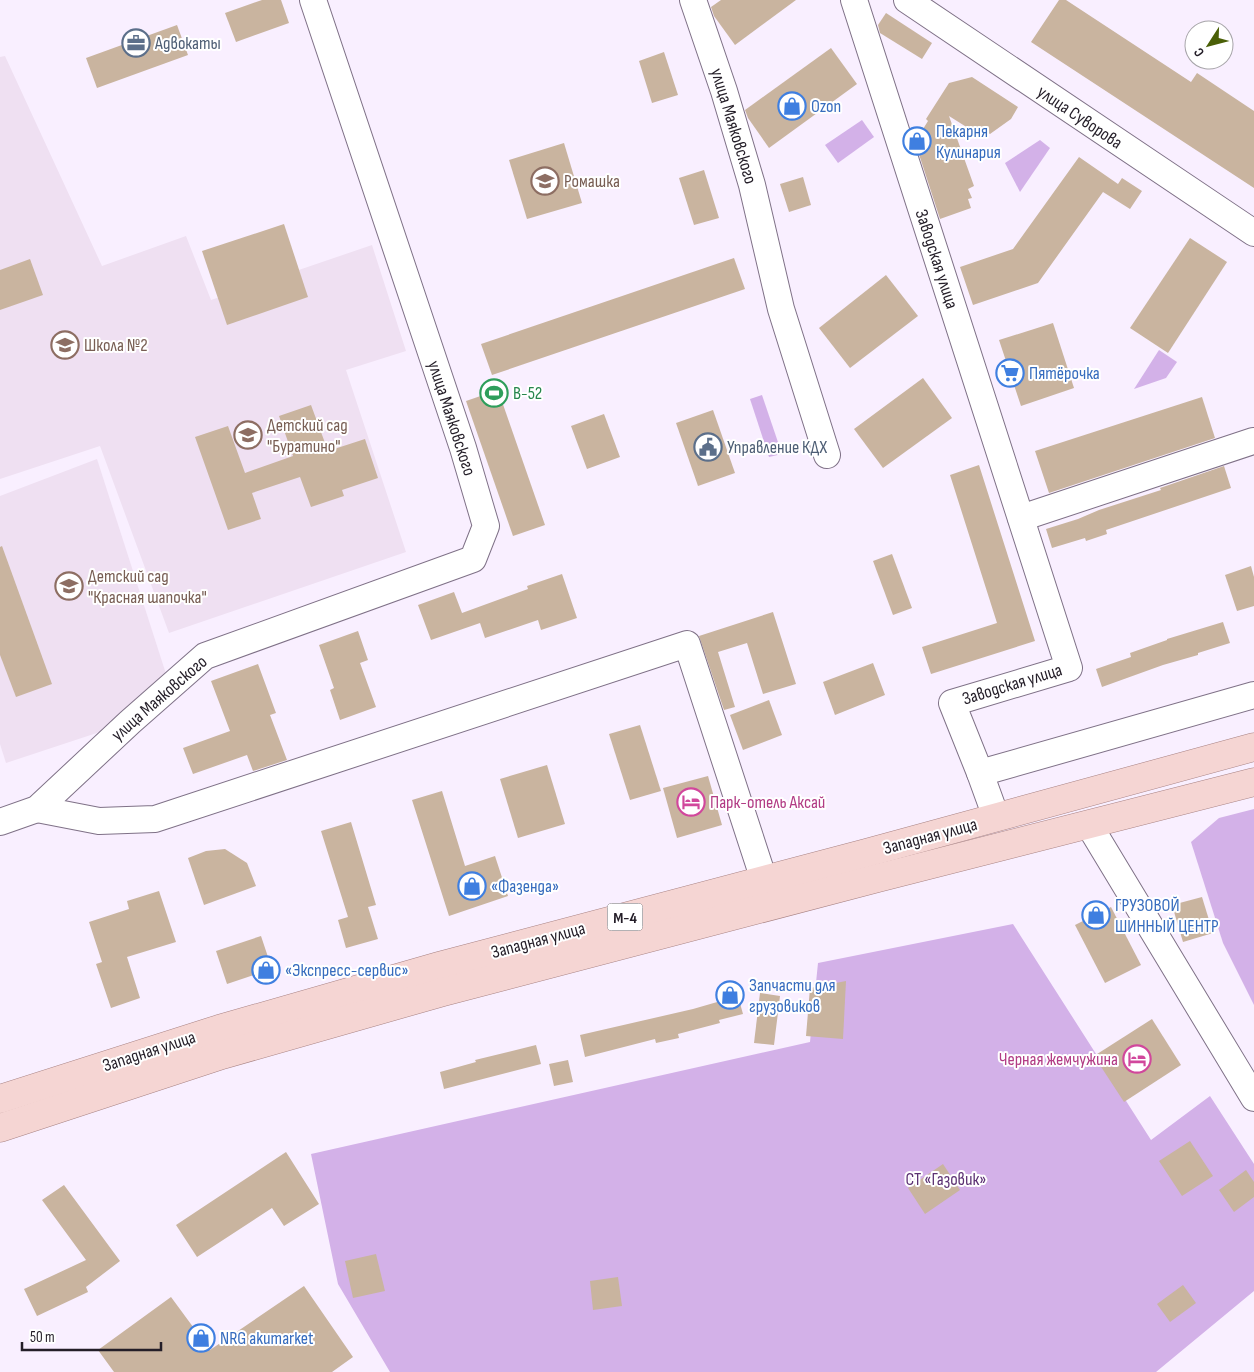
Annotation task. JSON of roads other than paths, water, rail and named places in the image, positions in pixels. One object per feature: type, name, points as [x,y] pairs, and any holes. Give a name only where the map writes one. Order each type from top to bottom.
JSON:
[{"type":"main road","name":"Западная улица","points":[[0,1099],[220,1029],[429,968],[996,818],[1254,747]]},
{"type":"main road","name":"Западная улица","points":[[0,1128],[222,1054],[443,992],[1254,782]]},
{"type":"street","name":"улица Маяковского","points":[[37,809],[130,722],[205,656],[473,558],[486,526],[462,448],[313,0]]},
{"type":"street","name":"улица Маяковского","points":[[693,0],[724,91],[752,185],[781,308],[827,455]]},
{"type":"street","name":"Заводская улица","points":[[854,0],[1069,668],[952,703],[996,818]]},
{"type":"street","name":"улица Суворова","points":[[907,0],[1254,233]]},
{"type":"street","points":[[1020,518],[1253,442]]},
{"type":"street","points":[[0,822],[37,809],[99,821],[155,819],[687,644],[764,880]]},
{"type":"street","points":[[980,773],[1254,695]]},
{"type":"street","points":[[1089,825],[1254,1098]]},
{"type":"place","name":"Адвокаты","points":[[136,43]]},
{"type":"place","name":"Ozon","points":[[792,106]]},
{"type":"place","name":"Пекарня Кулинария","points":[[917,141]]},
{"type":"place","name":"Ромашка","points":[[545,181]]},
{"type":"place","name":"Школа №2","points":[[65,345]]},
{"type":"place","name":"Пятёрочка","points":[[1010,373]]},
{"type":"place","name":"В-52","points":[[494,393]]},
{"type":"place","name":"Детский сад \"Буратино\"","points":[[248,435]]},
{"type":"place","name":"Управление КДХ","points":[[708,447]]},
{"type":"place","name":"Детский сад \"Красная шапочка\"","points":[[69,586]]},
{"type":"place","name":"Парк-отель Аксай","points":[[691,802]]},
{"type":"place","name":"«Фазенда»","points":[[472,886]]},
{"type":"place","name":"ГРУЗОВОЙ ШИННЫЙ ЦЕНТР","points":[[1096,915]]},
{"type":"place","name":"«Экспресс-сервис»","points":[[266,970]]},
{"type":"place","name":"Запчасти для грузовиков","points":[[730,995]]},
{"type":"place","name":"Черная жемчужина","points":[[1137,1059]]},
{"type":"place","name":"NRG akumarket","points":[[201,1338]]},
{"type":"park label","name":"СТ «Газовик»","points":[[946,1179]]}]
